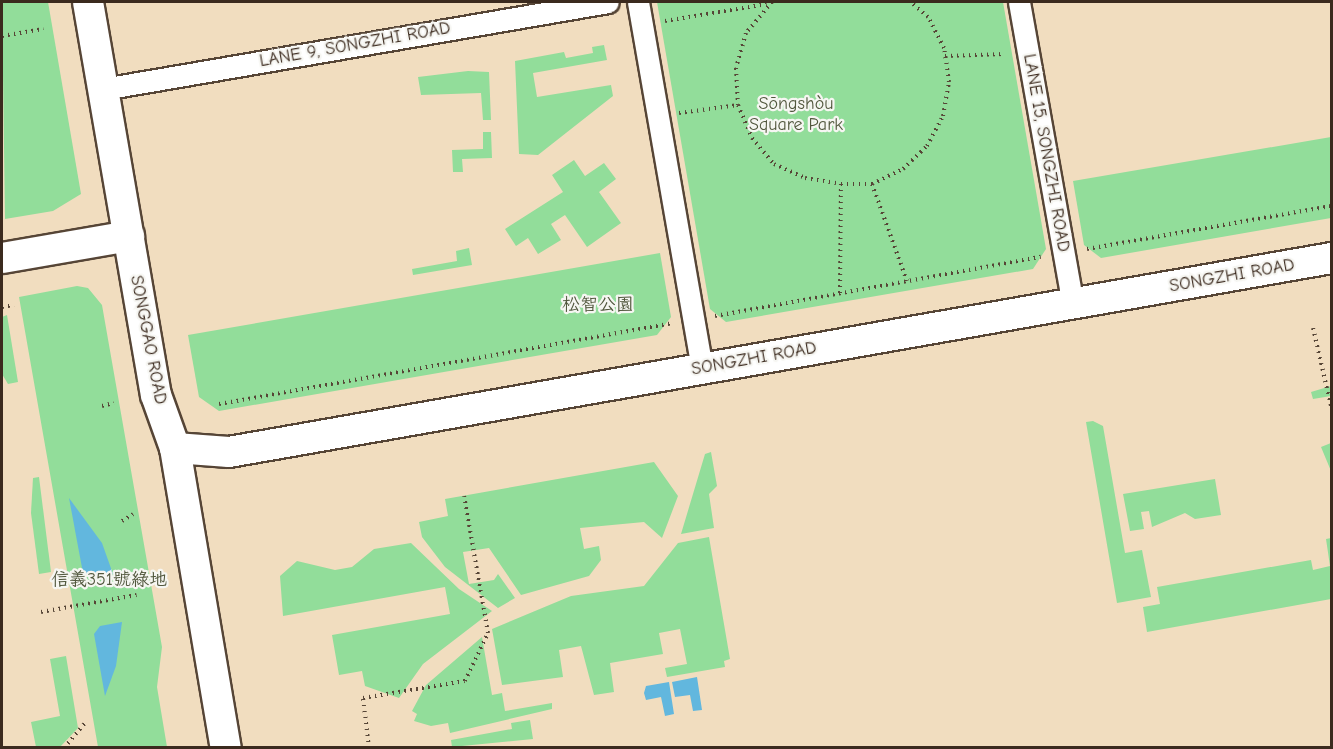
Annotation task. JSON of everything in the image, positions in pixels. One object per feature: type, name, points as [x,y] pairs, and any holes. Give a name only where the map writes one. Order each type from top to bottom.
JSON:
[{"type":"street","name":"SONGGAO ROAD","points":[[88,2],[156,395],[175,448],[226,747]]},
{"type":"street","name":"LANE 9, SONGZHI ROAD","points":[[103,89],[608,2]]},
{"type":"street","points":[[638,2],[702,368]]},
{"type":"street","name":"LANE 15, SONGZHI ROAD","points":[[1019,2],[1073,304]]},
{"type":"street","points":[[2,258],[129,236]]},
{"type":"street","name":"SONGZHI ROAD","points":[[175,448],[229,452],[1332,258]]},
{"type":"path","points":[[770,3],[746,33],[736,68],[738,105],[752,138],[774,164],[805,178],[841,184],[872,184],[903,170],[927,146],[943,116],[949,82],[945,56],[928,17],[911,2]]},
{"type":"path","points":[[642,24],[770,3]]},
{"type":"path","points":[[2,36],[43,29]]},
{"type":"path","points":[[945,56],[1029,53]]},
{"type":"path","points":[[658,116],[738,105]]},
{"type":"path","points":[[840,293],[841,184]]},
{"type":"path","points":[[872,184],[907,281]]},
{"type":"path","points":[[219,404],[1332,206]]},
{"type":"path","points":[[2,308],[14,305]]},
{"type":"path","points":[[1313,328],[1332,410]]},
{"type":"path","points":[[102,406],[114,403]]},
{"type":"path","points":[[369,747],[363,698],[465,681],[488,633],[464,496]]},
{"type":"path","points":[[122,520],[133,514]]},
{"type":"path","points":[[41,612],[135,595]]},
{"type":"path","points":[[64,747],[86,722]]},
{"type":"green space","points":[[2,2],[48,2],[81,194],[53,211],[5,219]]},
{"type":"green space","name":"Sōngshòu Square Park","points":[[657,2],[1003,2],[1046,249],[1033,269],[726,322],[710,309]]},
{"type":"green space","points":[[604,45],[607,60],[533,73],[537,97],[611,85],[613,96],[538,155],[519,154],[515,61],[564,52],[566,58],[593,53],[592,47]]},
{"type":"green space","points":[[468,71],[489,72],[491,120],[483,120],[481,93],[421,95],[418,77]]},
{"type":"green space","points":[[483,132],[491,132],[492,158],[462,159],[463,172],[453,172],[452,150],[483,149]]},
{"type":"green space","points":[[1331,137],[1331,218],[1101,258],[1084,245],[1073,181]]},
{"type":"green space","points":[[574,160],[585,176],[604,163],[616,179],[599,192],[621,223],[587,247],[565,215],[551,224],[561,240],[538,254],[528,238],[516,246],[505,229],[563,192],[552,175]]},
{"type":"green space","points":[[469,248],[472,265],[413,275],[412,269],[457,261],[456,251]]},
{"type":"green space","name":"松智公園","points":[[660,253],[671,317],[657,335],[219,411],[199,397],[188,335]]},
{"type":"green space","name":"信義351號綠地","points":[[77,286],[88,288],[102,305],[162,647],[157,687],[167,747],[98,747],[19,297]]},
{"type":"green space","points":[[7,315],[18,382],[8,384],[2,374],[2,317]]},
{"type":"green space","points":[[1331,386],[1331,396],[1313,399],[1311,392]]},
{"type":"green space","points":[[1093,421],[1103,426],[1125,553],[1142,550],[1151,597],[1117,603],[1086,422]]},
{"type":"green space","points":[[1332,443],[1331,471],[1321,447]]},
{"type":"green space","points":[[711,452],[717,486],[709,494],[714,528],[681,534],[705,454]]},
{"type":"green space","points":[[654,462],[678,496],[662,538],[644,522],[580,528],[584,549],[599,546],[601,560],[589,576],[521,595],[489,548],[463,552],[469,584],[494,580],[498,574],[515,598],[498,608],[445,567],[422,537],[419,522],[448,516],[445,499]]},
{"type":"green space","points":[[39,477],[51,572],[39,574],[31,513],[33,478]]},
{"type":"green space","points":[[1215,479],[1221,515],[1195,519],[1185,513],[1152,527],[1149,511],[1141,512],[1144,529],[1130,531],[1123,494]]},
{"type":"green space","points":[[709,537],[730,659],[724,661],[725,667],[667,677],[665,668],[687,664],[680,629],[659,633],[663,654],[610,663],[614,692],[594,695],[581,646],[559,650],[563,677],[502,685],[492,629],[571,596],[644,586],[678,543]]},
{"type":"green space","points":[[1331,538],[1331,599],[1147,632],[1143,607],[1160,604],[1157,587],[1311,560],[1313,570],[1330,566],[1326,539]]},
{"type":"green space","points":[[411,543],[459,589],[492,611],[423,664],[399,698],[365,686],[362,671],[339,675],[332,635],[450,614],[445,587],[283,616],[280,576],[297,561],[335,570],[352,567],[374,549]]},
{"type":"green space","points":[[482,637],[492,695],[502,693],[505,711],[552,703],[552,709],[450,733],[448,723],[431,726],[414,721],[417,714],[412,711],[426,685]]},
{"type":"green space","points":[[66,656],[78,728],[60,747],[36,747],[31,722],[60,716],[50,659]]},
{"type":"green space","points":[[530,720],[533,739],[452,747],[451,740],[512,729],[511,723]]},
{"type":"water","points":[[69,498],[102,543],[113,574],[91,578],[83,573]]},
{"type":"water","points":[[122,622],[116,666],[105,696],[94,634],[100,626]]},
{"type":"water","points":[[697,677],[702,710],[693,711],[690,695],[675,697],[672,682]]},
{"type":"water","points":[[669,682],[674,714],[665,716],[661,697],[646,700],[644,693],[646,686]]}]
